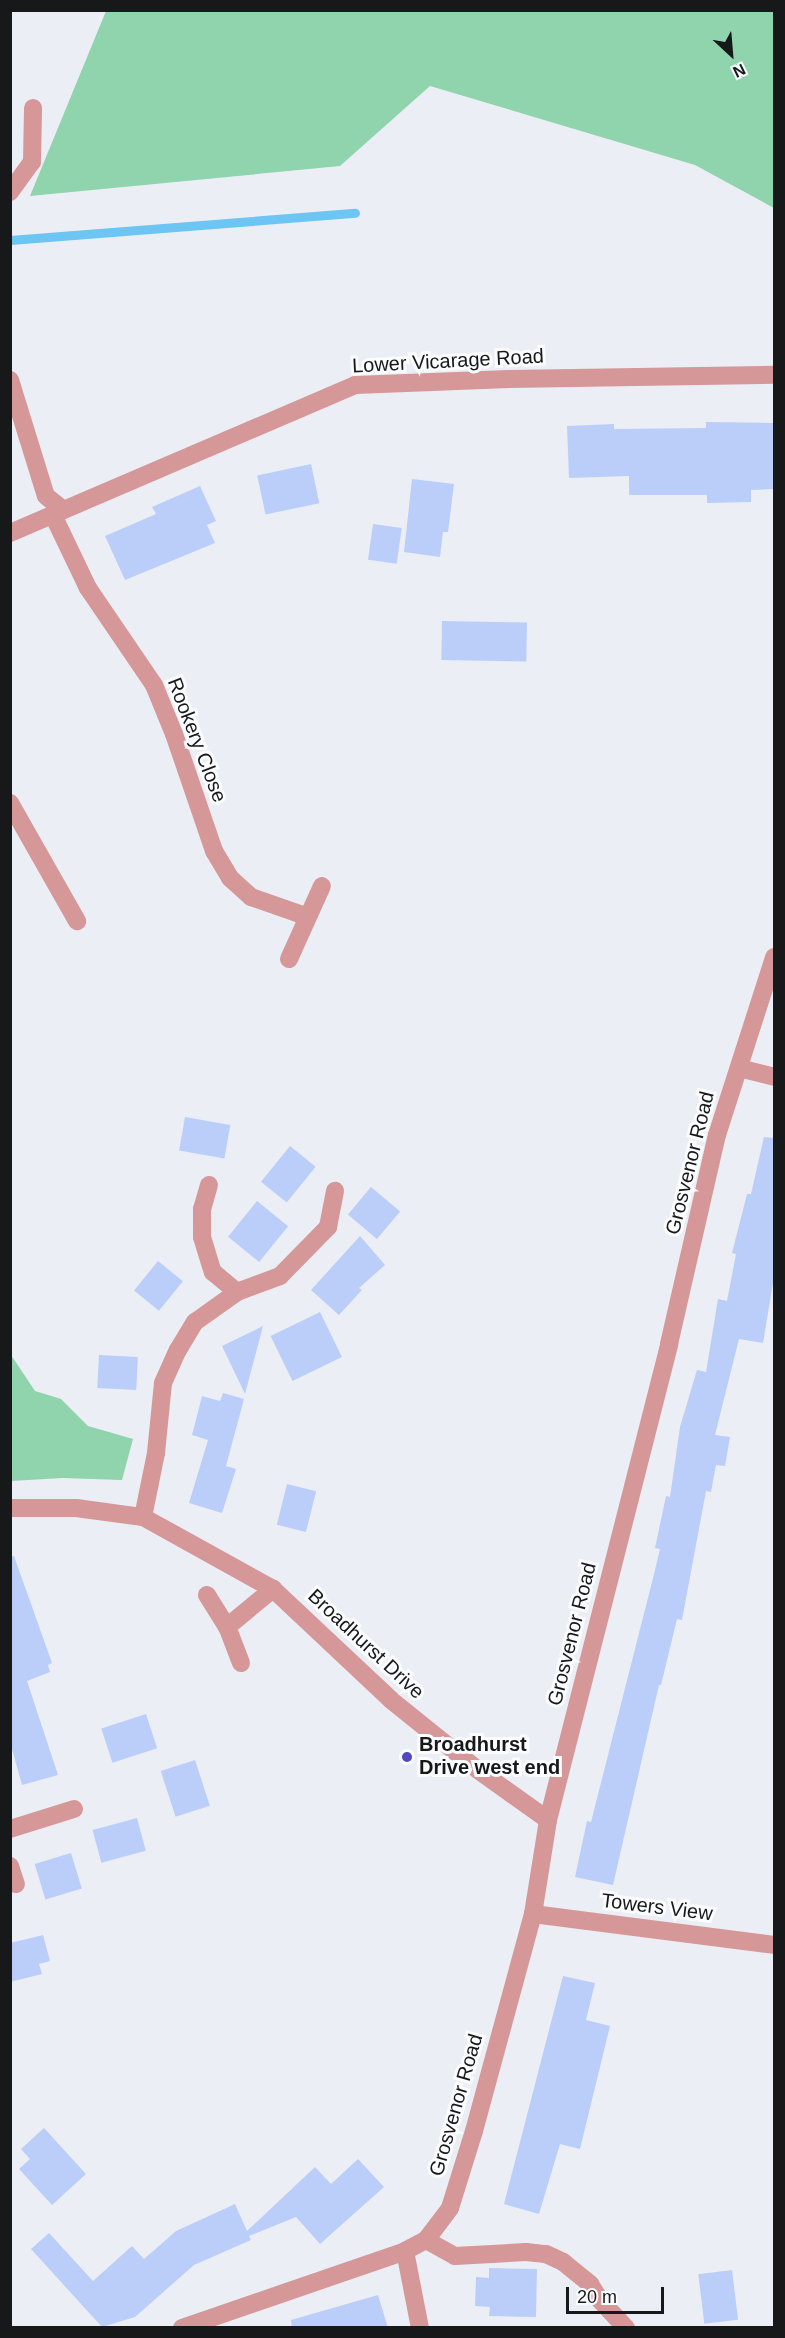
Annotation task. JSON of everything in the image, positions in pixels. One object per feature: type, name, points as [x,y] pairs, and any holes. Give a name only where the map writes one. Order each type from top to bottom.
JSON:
[{"type":"street","points":[[10,192],[32,162],[33,108]]},
{"type":"street","name":"Lower Vicarage Road","points":[[10,533],[355,385],[508,379],[774,375]]},
{"type":"street","name":"Rookery Close","points":[[10,380],[46,496],[58,513],[88,588],[154,685],[174,734],[214,851],[230,878],[251,897],[308,917]]},
{"type":"street","points":[[10,804],[77,921]]},
{"type":"street","points":[[289,959],[322,886]]},
{"type":"street","name":"Grosvenor Road","points":[[182,2328],[405,2250],[426,2240],[450,2208],[474,2131],[533,1914],[548,1820],[669,1344],[717,1135],[774,957]]},
{"type":"street","points":[[739,1068],[774,1077]]},
{"type":"street","points":[[209,1185],[202,1209],[202,1237],[213,1272],[237,1292]]},
{"type":"street","points":[[143,1517],[156,1453],[164,1383],[178,1350],[195,1322],[237,1292],[280,1276],[328,1227],[335,1191]]},
{"type":"street","name":"Broadhurst Drive","points":[[10,1508],[76,1508],[143,1517],[273,1589],[391,1701],[478,1770],[548,1820]]},
{"type":"street","points":[[227,1627],[273,1589]]},
{"type":"street","points":[[207,1595],[227,1627],[241,1663]]},
{"type":"street","points":[[10,1829],[74,1809]]},
{"type":"street","name":"Towers View","points":[[533,1914],[774,1945]]},
{"type":"street","points":[[426,2240],[455,2256],[526,2252],[546,2254],[563,2262],[590,2284],[600,2300],[626,2328]]},
{"type":"street","points":[[405,2250],[420,2328]]},
{"type":"green space","points":[[106,11],[774,11],[774,208],[695,165],[430,86],[340,166],[30,196]]},
{"type":"green space","points":[[11,1355],[35,1391],[61,1399],[88,1426],[133,1439],[122,1480],[62,1478],[11,1481]]},
{"type":"building","points":[[706,422],[774,423],[774,489],[751,490],[751,502],[707,503],[707,495],[629,495],[629,476],[569,478],[567,426],[614,424],[614,429],[706,428]]},
{"type":"building","points":[[311,464],[319,503],[266,515],[257,475]]},
{"type":"building","points":[[412,479],[454,484],[448,532],[443,532],[440,557],[404,552]]},
{"type":"building","points":[[200,486],[216,521],[207,525],[215,543],[125,580],[105,536],[156,514],[152,507]]},
{"type":"building","points":[[373,524],[402,528],[397,564],[368,560]]},
{"type":"building","points":[[442,621],[527,622],[526,661],[441,660]]},
{"type":"building","points":[[185,1117],[230,1125],[224,1158],[179,1150]]},
{"type":"building","points":[[764,1137],[774,1138],[774,1277],[763,1343],[739,1339],[715,1435],[730,1437],[725,1466],[716,1465],[711,1492],[706,1491],[682,1620],[677,1619],[661,1685],[659,1685],[613,1885],[575,1877],[587,1821],[591,1822],[660,1549],[655,1548],[666,1496],[670,1497],[680,1427],[697,1370],[706,1372],[718,1299],[727,1301],[736,1254],[732,1253],[747,1194],[751,1194]]},
{"type":"building","points":[[290,1146],[316,1167],[287,1203],[261,1182]]},
{"type":"building","points":[[371,1187],[400,1211],[377,1239],[348,1215]]},
{"type":"building","points":[[257,1201],[288,1226],[259,1262],[228,1237]]},
{"type":"building","points":[[360,1236],[385,1265],[359,1288],[362,1290],[339,1315],[311,1290]]},
{"type":"building","points":[[158,1261],[183,1281],[159,1311],[134,1291]]},
{"type":"building","points":[[320,1312],[342,1357],[292,1381],[271,1336]]},
{"type":"building","points":[[263,1326],[245,1394],[222,1346]]},
{"type":"building","points":[[99,1355],[138,1357],[136,1390],[97,1388]]},
{"type":"building","points":[[223,1393],[244,1399],[226,1466],[236,1469],[222,1513],[189,1503],[208,1440],[192,1435],[202,1396],[220,1401]]},
{"type":"building","points":[[287,1484],[316,1491],[306,1532],[277,1525]]},
{"type":"building","points":[[14,1556],[52,1663],[48,1665],[50,1672],[27,1681],[58,1775],[22,1785],[10,1742],[10,1557]]},
{"type":"building","points":[[146,1714],[157,1748],[112,1763],[101,1729]]},
{"type":"building","points":[[195,1760],[210,1806],[176,1817],[161,1771]]},
{"type":"building","points":[[137,1818],[146,1851],[101,1863],[93,1830]]},
{"type":"building","points":[[71,1853],[82,1888],[45,1899],[35,1864]]},
{"type":"building","points":[[43,1935],[50,1961],[39,1964],[42,1974],[10,1982],[10,1943]]},
{"type":"building","points":[[563,1976],[595,1983],[586,2020],[610,2026],[580,2149],[560,2144],[539,2214],[504,2204]]},
{"type":"building","points":[[44,2128],[86,2174],[52,2205],[19,2169],[30,2159],[21,2149]]},
{"type":"building","points":[[358,2159],[384,2187],[320,2244],[296,2217],[249,2236],[251,2240],[194,2265],[135,2317],[102,2327],[31,2249],[49,2233],[93,2281],[132,2246],[144,2259],[176,2231],[235,2204],[247,2231],[315,2167],[331,2184]]},
{"type":"building","points":[[489,2268],[537,2269],[536,2317],[489,2316],[490,2307],[475,2306],[476,2277],[489,2278]]},
{"type":"building","points":[[732,2270],[738,2320],[704,2324],[698,2274]]},
{"type":"building","points":[[378,2295],[388,2328],[292,2328],[291,2320]]},
{"type":"waterway","points":[[10,240],[355,213]]},
{"type":"place","name":"Broadhurst Drive west end","points":[[407,1757]]}]
